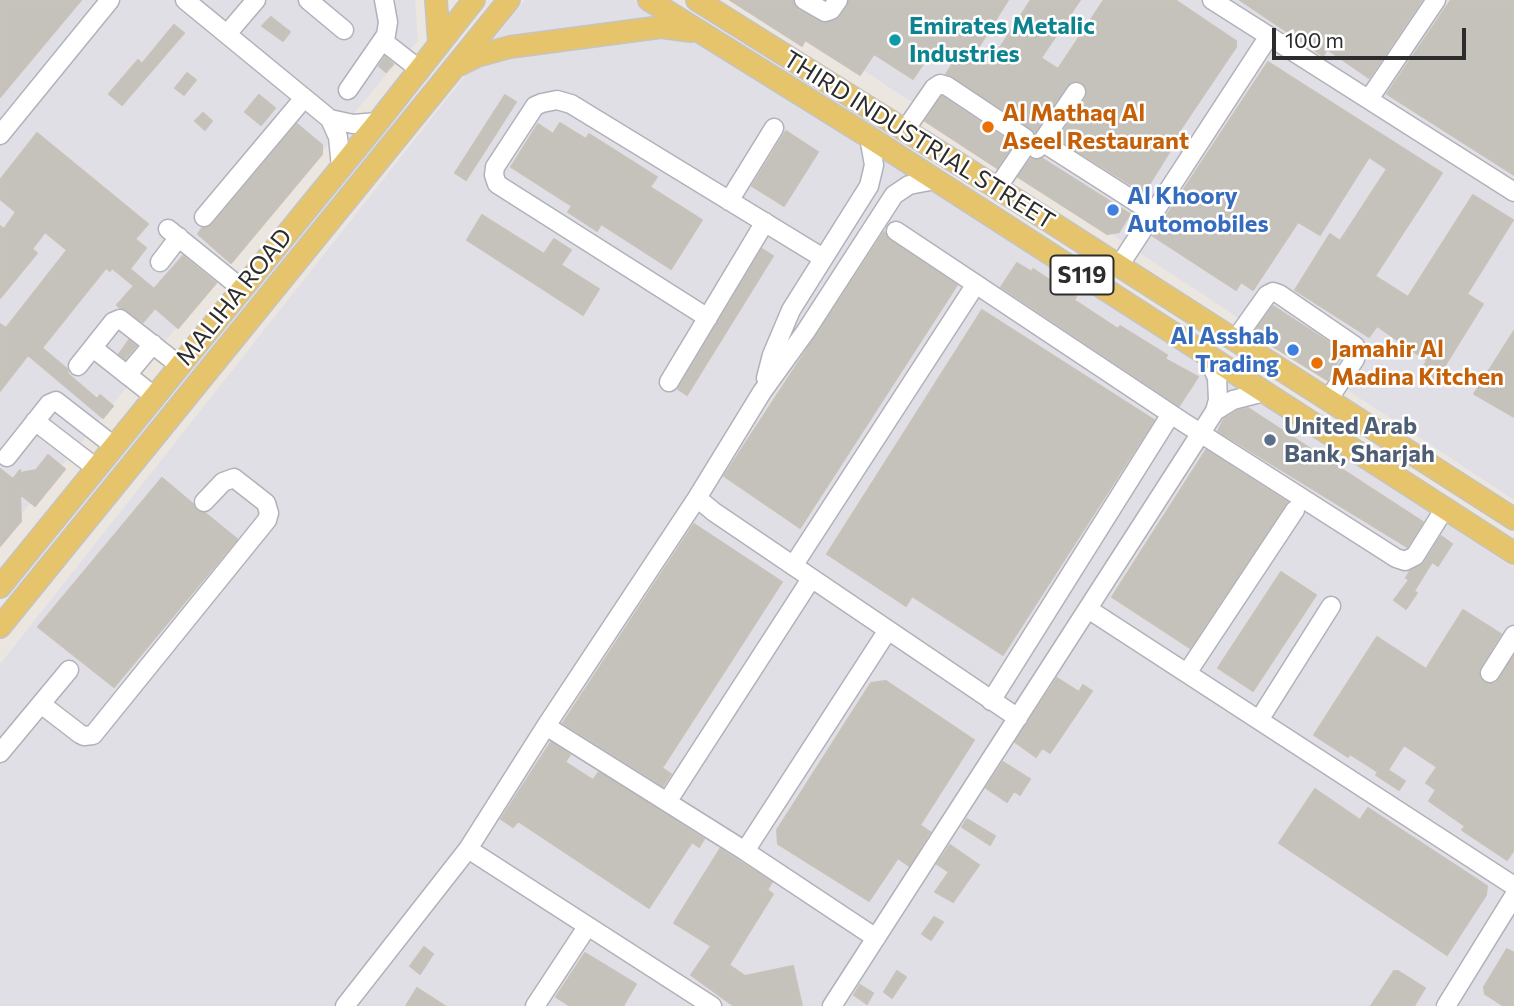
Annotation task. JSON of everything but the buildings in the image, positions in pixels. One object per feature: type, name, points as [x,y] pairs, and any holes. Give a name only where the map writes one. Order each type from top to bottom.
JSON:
[{"type":"main road","points":[[436,0],[439,43]]},
{"type":"main road","name":"MALIHA ROAD","points":[[0,587],[474,0]]},
{"type":"main road","name":"MALIHA ROAD","points":[[0,627],[509,0]]},
{"type":"main road","name":"THIRD INDUSTRIAL STREET","points":[[649,0],[869,137],[1514,553]]},
{"type":"main road","name":"THIRD INDUSTRIAL STREET","points":[[698,0],[1007,194],[1514,519]]},
{"type":"main road","points":[[449,72],[477,56],[510,47],[661,27],[700,34]]},
{"type":"main road","points":[[943,185],[967,182],[1007,207],[1013,207],[1007,194]]},
{"type":"main road","points":[[245,283],[257,290],[259,297],[256,311]]},
{"type":"street","points":[[2,129],[110,0]]},
{"type":"street","points":[[185,0],[330,119],[353,124],[378,122]]},
{"type":"street","points":[[227,34],[256,0]]},
{"type":"street","points":[[308,0],[344,30]]},
{"type":"street","points":[[348,90],[383,41],[388,22],[384,0]]},
{"type":"street","points":[[804,0],[825,12],[831,10],[838,0]]},
{"type":"street","points":[[1212,0],[1514,192]]},
{"type":"street","points":[[1369,99],[1436,0]]},
{"type":"street","points":[[1119,266],[1269,36]]},
{"type":"street","points":[[383,41],[419,69]]},
{"type":"street","points":[[905,130],[934,88],[940,84],[947,86],[1025,138],[1025,148],[1007,194]]},
{"type":"street","points":[[1007,194],[1076,92]]},
{"type":"street","points":[[204,217],[304,98]]},
{"type":"street","points":[[708,318],[495,180],[494,171],[530,112],[542,103],[557,100],[571,104],[823,258]]},
{"type":"street","points":[[330,119],[338,137],[341,167]]},
{"type":"street","points":[[729,201],[774,128]]},
{"type":"street","points":[[762,392],[772,355],[791,310],[869,186],[874,165],[869,137]]},
{"type":"street","points":[[1042,142],[1153,213]]},
{"type":"street","points":[[345,1006],[468,849],[697,498],[762,392],[806,331],[894,195],[909,185],[943,185]]},
{"type":"street","points":[[669,382],[765,222]]},
{"type":"street","points":[[896,231],[1200,433],[1400,560],[1415,556],[1445,508]]},
{"type":"street","points":[[160,262],[174,233],[245,283]]},
{"type":"street","points":[[793,566],[976,284]]},
{"type":"street","points":[[1235,340],[1267,295],[1273,292],[1279,294],[1355,346],[1355,359],[1328,400]]},
{"type":"street","points":[[78,366],[113,322],[120,319],[179,365]]},
{"type":"street","points":[[127,375],[153,344]]},
{"type":"street","points":[[93,348],[154,396]]},
{"type":"street","points":[[832,1006],[1215,411],[1219,389],[1209,357]]},
{"type":"street","points":[[1215,411],[1233,400],[1264,392]]},
{"type":"street","points":[[7,457],[49,404],[56,401],[114,446]]},
{"type":"street","points":[[991,701],[1171,414]]},
{"type":"street","points":[[36,421],[96,468]]},
{"type":"street","points":[[69,448],[89,425]]},
{"type":"street","points":[[41,704],[80,734],[93,735],[270,513],[266,503],[234,478],[223,481],[204,502]]},
{"type":"street","points":[[697,498],[1018,719]]},
{"type":"street","points":[[1186,673],[1295,510]]},
{"type":"street","points":[[667,802],[811,579]]},
{"type":"street","points":[[1259,720],[1331,606]]},
{"type":"street","points":[[1088,609],[1514,886]]},
{"type":"street","points":[[745,851],[888,630]]},
{"type":"street","points":[[1490,673],[1514,635]]},
{"type":"street","points":[[0,752],[69,670]]},
{"type":"street","points":[[546,726],[745,851],[876,938]]},
{"type":"street","points":[[468,849],[707,1005]]},
{"type":"street","points":[[1450,1005],[1514,896]]},
{"type":"street","points":[[535,1006],[587,927]]},
{"type":"shaded area","points":[[0,0],[415,0],[418,41],[386,75],[0,540]]},
{"type":"shaded area","points":[[525,0],[642,0],[1514,568],[1514,1006],[0,1006],[0,664]]},
{"type":"shaded area","points":[[757,0],[1514,0],[1514,500]]},
{"type":"place","name":"Emirates Metalic Industries","points":[[895,40]]},
{"type":"place","name":"Al Mathaq Al Aseel Restaurant","points":[[988,127]]},
{"type":"place","name":"Al Khoory Automobiles","points":[[1113,210]]},
{"type":"place","name":"Al Asshab Trading","points":[[1293,350]]},
{"type":"place","name":"Jamahir Al Madina Kitchen","points":[[1317,363]]},
{"type":"place","name":"United Arab Bank, Sharjah","points":[[1270,440]]}]
